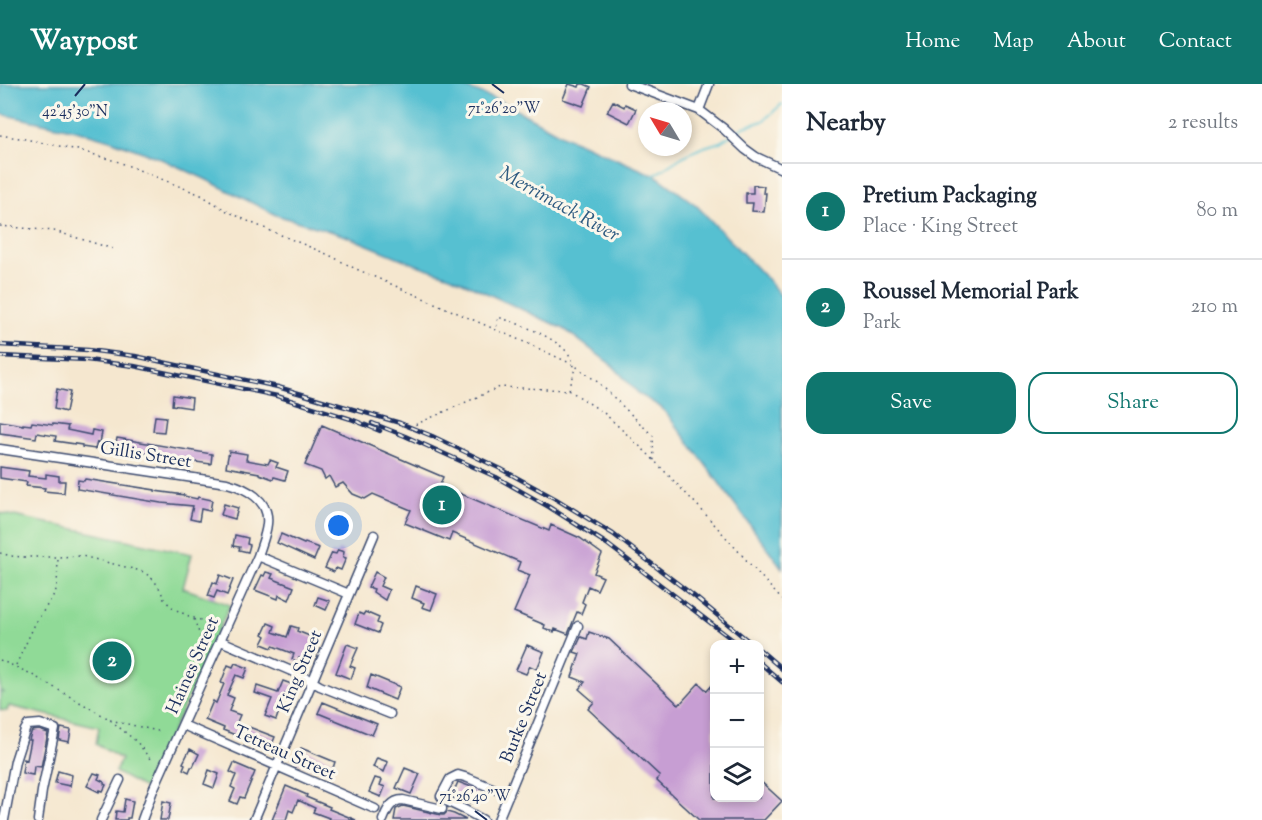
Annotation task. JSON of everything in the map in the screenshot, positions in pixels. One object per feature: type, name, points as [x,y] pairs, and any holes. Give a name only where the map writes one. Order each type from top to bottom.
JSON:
[{"type":"street","points":[[629,84],[699,110],[756,157],[782,169]]},
{"type":"street","points":[[699,110],[709,84]]},
{"type":"street","name":"Gillis Street","points":[[0,449],[237,486],[254,495],[261,503],[268,522]]},
{"type":"street","name":"Haines Street","points":[[142,820],[153,790],[258,556],[268,522]]},
{"type":"street","name":"King Street","points":[[254,820],[374,535]]},
{"type":"street","points":[[258,556],[349,594]]},
{"type":"street","name":"Burke Street","points":[[498,820],[578,626]]},
{"type":"street","points":[[221,641],[320,686],[390,714]]},
{"type":"street","points":[[4,820],[15,761],[28,725],[40,724],[55,729],[38,820]]},
{"type":"street","name":"Tetreau Street","points":[[183,725],[375,809]]},
{"type":"street","points":[[483,820],[444,800],[441,796],[450,779],[458,776],[468,778],[508,795]]},
{"type":"street","points":[[101,820],[120,780]]},
{"type":"street","points":[[383,820],[390,806],[398,800],[442,809]]},
{"type":"path","points":[[0,135],[68,148],[119,162],[201,195],[252,223],[574,365],[599,383],[653,436],[654,461]]},
{"type":"path","points":[[0,226],[54,231],[114,249]]},
{"type":"path","points":[[496,330],[498,317],[526,326],[562,346],[574,365],[569,390]]},
{"type":"path","points":[[410,427],[500,387],[569,390],[604,413],[654,461],[698,506],[782,600]]},
{"type":"path","points":[[0,553],[11,556],[82,556],[141,571],[150,575],[160,589],[163,598],[171,606],[193,618],[210,623]]},
{"type":"path","points":[[16,666],[34,624],[57,588],[58,557]]},
{"type":"path","points":[[193,618],[202,641]]},
{"type":"path","points":[[0,660],[16,666],[109,719],[137,742],[150,759]]},
{"type":"path","points":[[109,719],[162,732]]},
{"type":"green space","points":[[0,513],[192,554],[183,588],[230,605],[146,789],[115,772],[121,759],[96,744],[99,727],[9,706],[7,711],[0,710],[0,692],[5,693],[0,691]]},
{"type":"water","name":"Merrimack River","points":[[0,84],[456,84],[500,101],[564,136],[658,177],[696,205],[782,297],[782,568],[662,408],[639,394],[613,366],[564,329],[450,276],[346,236],[276,215],[159,158],[76,130],[0,114]]},
{"type":"building","points":[[569,84],[579,87],[580,84],[584,84],[591,87],[583,106],[563,99]]},
{"type":"building","points":[[613,101],[624,107],[625,104],[636,109],[629,123],[607,112]]},
{"type":"building","points":[[753,185],[764,186],[763,193],[766,193],[764,212],[752,211],[753,203],[746,203],[746,193],[753,193]]},
{"type":"building","points":[[57,389],[70,392],[66,412],[54,409]]},
{"type":"building","points":[[173,395],[192,398],[191,408],[172,405]]},
{"type":"building","points":[[155,416],[166,417],[164,432],[153,431]]},
{"type":"building","points":[[0,421],[23,425],[31,425],[32,422],[68,426],[67,430],[91,435],[92,430],[102,432],[100,443],[97,442],[95,449],[55,441],[56,436],[37,433],[36,438],[0,433]]},
{"type":"building","points":[[322,425],[443,477],[440,485],[549,531],[551,525],[580,538],[602,554],[594,573],[603,577],[597,590],[588,586],[582,602],[585,604],[581,614],[577,612],[568,634],[544,628],[545,625],[514,612],[530,575],[517,570],[520,562],[452,533],[449,541],[405,523],[411,510],[373,494],[365,499],[353,494],[343,483],[335,487],[329,476],[325,479],[321,471],[305,465]]},
{"type":"building","points":[[117,438],[212,454],[211,464],[149,456],[149,454],[115,448]]},
{"type":"building","points":[[229,451],[247,454],[246,460],[268,464],[270,460],[278,463],[276,467],[288,471],[285,480],[226,467]]},
{"type":"building","points":[[0,467],[29,471],[28,476],[46,478],[46,474],[59,476],[59,481],[65,481],[64,493],[44,491],[45,488],[26,486],[27,482],[0,478]]},
{"type":"building","points":[[85,479],[212,500],[210,511],[201,509],[199,521],[190,519],[193,506],[77,489],[78,480],[84,481]]},
{"type":"building","points":[[224,504],[238,508],[235,519],[221,515]]},
{"type":"building","points":[[281,534],[319,548],[314,560],[277,543]]},
{"type":"building","points":[[235,535],[248,538],[247,544],[250,545],[248,552],[233,546]]},
{"type":"building","points":[[338,550],[344,552],[343,557],[346,558],[341,570],[336,568],[334,572],[325,568],[332,553],[336,554]]},
{"type":"building","points":[[266,572],[273,574],[271,578],[294,587],[289,600],[279,595],[278,599],[255,590],[262,575],[264,576]]},
{"type":"building","points":[[375,572],[384,577],[380,586],[389,590],[385,600],[373,592],[374,589],[368,587]]},
{"type":"building","points":[[220,575],[233,580],[227,595],[217,591],[214,598],[208,596],[213,582],[217,584]]},
{"type":"building","points":[[416,586],[437,594],[431,610],[422,607],[424,603],[412,598]]},
{"type":"building","points":[[318,597],[330,601],[326,610],[315,605]]},
{"type":"building","points":[[365,612],[379,618],[377,623],[381,625],[378,633],[355,624],[359,613],[363,615]]},
{"type":"building","points":[[268,623],[275,626],[273,632],[287,637],[291,626],[317,639],[308,657],[306,656],[305,660],[299,658],[298,662],[292,659],[294,654],[262,644]]},
{"type":"building","points":[[589,632],[609,639],[679,705],[699,683],[707,691],[710,688],[710,802],[764,802],[764,785],[782,801],[764,820],[699,820],[656,780],[660,776],[588,709],[594,702],[579,689],[585,682],[572,677],[580,654],[574,652],[581,637],[587,639]]},
{"type":"building","points":[[347,644],[358,648],[350,666],[355,668],[351,679],[336,673]]},
{"type":"building","points":[[527,645],[544,652],[537,669],[530,666],[526,674],[516,670]]},
{"type":"building","points":[[235,663],[248,668],[244,678],[236,675],[227,695],[234,698],[229,711],[240,715],[236,724],[275,737],[270,749],[205,720],[224,684],[221,683],[228,665],[233,667]]},
{"type":"building","points":[[371,675],[400,687],[395,700],[367,688]]},
{"type":"building","points":[[283,681],[294,685],[290,696],[285,694],[276,720],[265,716],[272,699],[255,693],[257,686],[278,693]]},
{"type":"building","points":[[323,702],[377,724],[372,735],[318,713]]},
{"type":"building","points":[[61,728],[71,730],[69,742],[59,740]]},
{"type":"building","points":[[39,730],[48,733],[41,767],[34,766],[33,775],[22,773],[24,759],[27,760],[31,733]]},
{"type":"building","points":[[301,748],[335,762],[332,771],[313,764],[311,768],[295,761]]},
{"type":"building","points":[[190,749],[199,754],[189,772],[183,769],[185,764],[183,763]]},
{"type":"building","points":[[377,758],[388,762],[384,772],[373,767]]},
{"type":"building","points":[[234,763],[255,772],[244,798],[240,797],[237,804],[230,801],[235,789],[231,787],[236,775],[230,772]]},
{"type":"building","points":[[405,768],[420,774],[411,794],[396,788]]},
{"type":"building","points":[[209,770],[219,774],[214,788],[204,784]]},
{"type":"building","points":[[58,771],[72,775],[70,786],[55,783]]},
{"type":"building","points":[[94,773],[100,775],[98,779],[106,785],[103,791],[99,792],[87,786]]},
{"type":"building","points":[[375,778],[382,780],[380,785],[385,787],[381,797],[369,792]]},
{"type":"building","points":[[458,782],[477,789],[472,803],[449,795],[452,790],[454,791]]},
{"type":"building","points":[[286,786],[330,807],[329,809],[356,820],[328,820],[329,818],[313,812],[315,808],[298,800],[293,812],[289,810],[286,820],[272,820]]},
{"type":"building","points":[[125,799],[133,801],[130,818],[115,820],[116,811],[123,812]]},
{"type":"building","points":[[163,801],[171,803],[168,820],[160,820]]},
{"type":"building","points":[[403,806],[441,815],[447,812],[466,820],[394,820],[396,809]]},
{"type":"waterway","points":[[653,176],[682,157],[720,142],[744,127],[763,121],[782,104]]},
{"type":"railway","points":[[0,345],[88,350],[135,356],[278,387],[400,423],[501,469],[613,534],[747,640]]},
{"type":"railway","points":[[0,356],[87,360],[134,366],[277,396],[351,419],[380,431]]},
{"type":"railway","points":[[372,423],[496,477],[549,507],[607,544],[733,640]]},
{"type":"railway","points":[[764,653],[782,669]]},
{"type":"railway","points":[[764,666],[782,682]]},
{"type":"place","name":"Pretium Packaging","points":[[442,505]]},
{"type":"place","name":"Roussel Memorial Park","points":[[112,661]]}]
